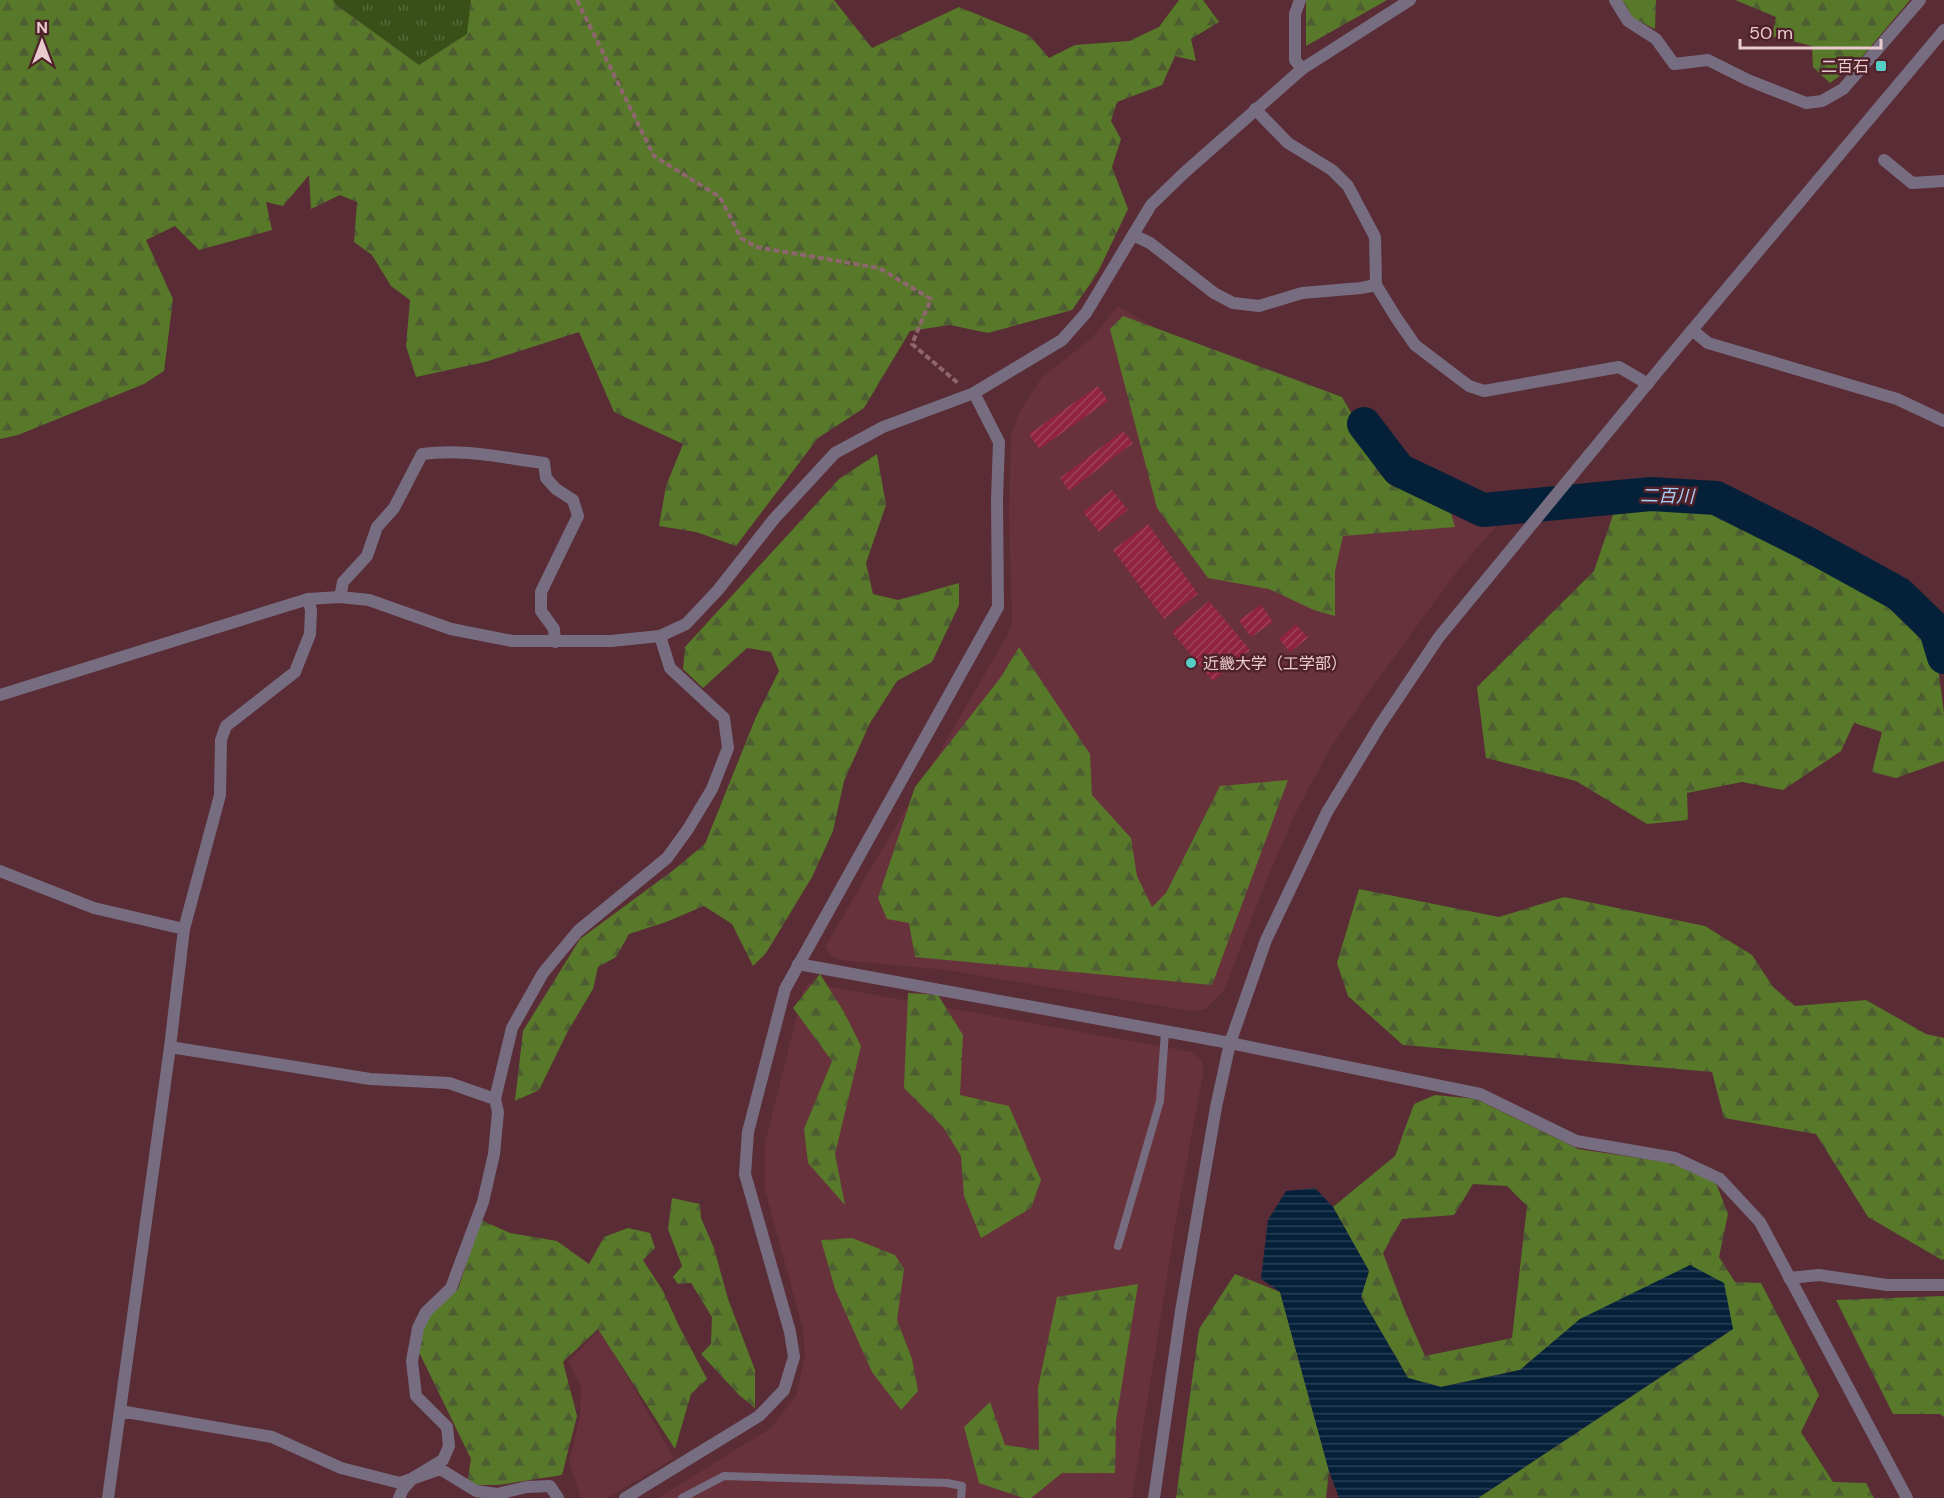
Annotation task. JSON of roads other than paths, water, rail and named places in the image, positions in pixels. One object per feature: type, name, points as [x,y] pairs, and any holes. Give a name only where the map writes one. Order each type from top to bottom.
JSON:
[{"type":"street","points":[[1300,0],[1295,14],[1295,60],[1302,69]]},
{"type":"street","points":[[0,695],[308,599],[340,597],[369,600],[451,629],[512,641],[611,641],[660,636],[686,624],[718,590],[774,519],[835,453],[883,428],[974,393],[1062,340],[1086,313],[1151,205],[1302,69],[1410,0]]},
{"type":"street","points":[[1615,0],[1628,21],[1656,39],[1674,64],[1708,60],[1748,80],[1806,103],[1822,101],[1843,89],[1920,0]]},
{"type":"street","points":[[1154,1498],[1181,1311],[1216,1107],[1230,1043],[1266,940],[1327,812],[1380,725],[1439,637],[1692,330],[1944,30]]},
{"type":"street","points":[[1255,109],[1288,143],[1332,170],[1348,186],[1375,237],[1376,285],[1397,320],[1415,345],[1469,386],[1485,391],[1618,367],[1648,384]]},
{"type":"street","points":[[1884,160],[1912,183],[1944,181]]},
{"type":"street","points":[[1133,235],[1150,243],[1214,293],[1233,303],[1259,306],[1302,293],[1376,285]]},
{"type":"street","points":[[1692,330],[1708,343],[1897,399],[1944,421]]},
{"type":"street","points":[[625,1498],[759,1416],[783,1390],[794,1357],[790,1332],[745,1174],[748,1132],[785,989],[998,607],[999,442],[974,393]]},
{"type":"street","points":[[340,597],[343,582],[367,556],[376,527],[394,508],[422,454],[474,453],[544,463],[546,478],[556,489],[573,500],[578,516],[541,592],[541,611],[554,629],[555,642]]},
{"type":"street","points":[[108,1498],[184,929],[220,795],[221,740],[226,726],[295,672],[310,634],[311,610],[308,599]]},
{"type":"street","points":[[399,1498],[403,1489],[413,1478],[443,1460],[449,1446],[447,1426],[416,1396],[412,1361],[418,1328],[426,1312],[451,1288],[483,1202],[494,1154],[498,1112],[495,1098],[512,1028],[543,973],[578,931],[667,858],[712,789],[728,748],[724,718],[670,668],[660,636]]},
{"type":"street","points":[[0,871],[94,908],[184,929]]},
{"type":"street","points":[[798,964],[1230,1043],[1480,1094],[1576,1141],[1675,1158],[1720,1179],[1760,1222],[1907,1498]]},
{"type":"street","points":[[170,1047],[370,1079],[449,1083],[495,1098]]},
{"type":"street","points":[[1789,1278],[1819,1275],[1887,1285],[1944,1285]]},
{"type":"street","points":[[120,1412],[272,1437],[341,1468],[400,1483],[440,1469],[476,1491],[496,1494],[527,1487],[550,1486],[558,1498]]},
{"type":"lane","points":[[1118,1246],[1160,1101],[1165,1032]]},
{"type":"lane","points":[[682,1498],[724,1476],[947,1483],[962,1486],[961,1498]]},
{"type":"water","points":[[1315,1188],[1333,1207],[1369,1271],[1361,1297],[1408,1378],[1441,1387],[1520,1370],[1580,1319],[1690,1265],[1724,1283],[1733,1329],[1478,1498],[1339,1498],[1329,1471],[1280,1292],[1261,1279],[1268,1220],[1286,1191]]},
{"type":"waterway","name":"二百川","points":[[1364,424],[1399,470],[1483,510],[1651,494],[1716,498],[1808,544],[1899,594],[1936,630],[1944,657]]},
{"type":"place","name":"二百石","points":[[1881,66]]},
{"type":"place","name":"近畿大学（工学部）","points":[[1191,663]]}]
